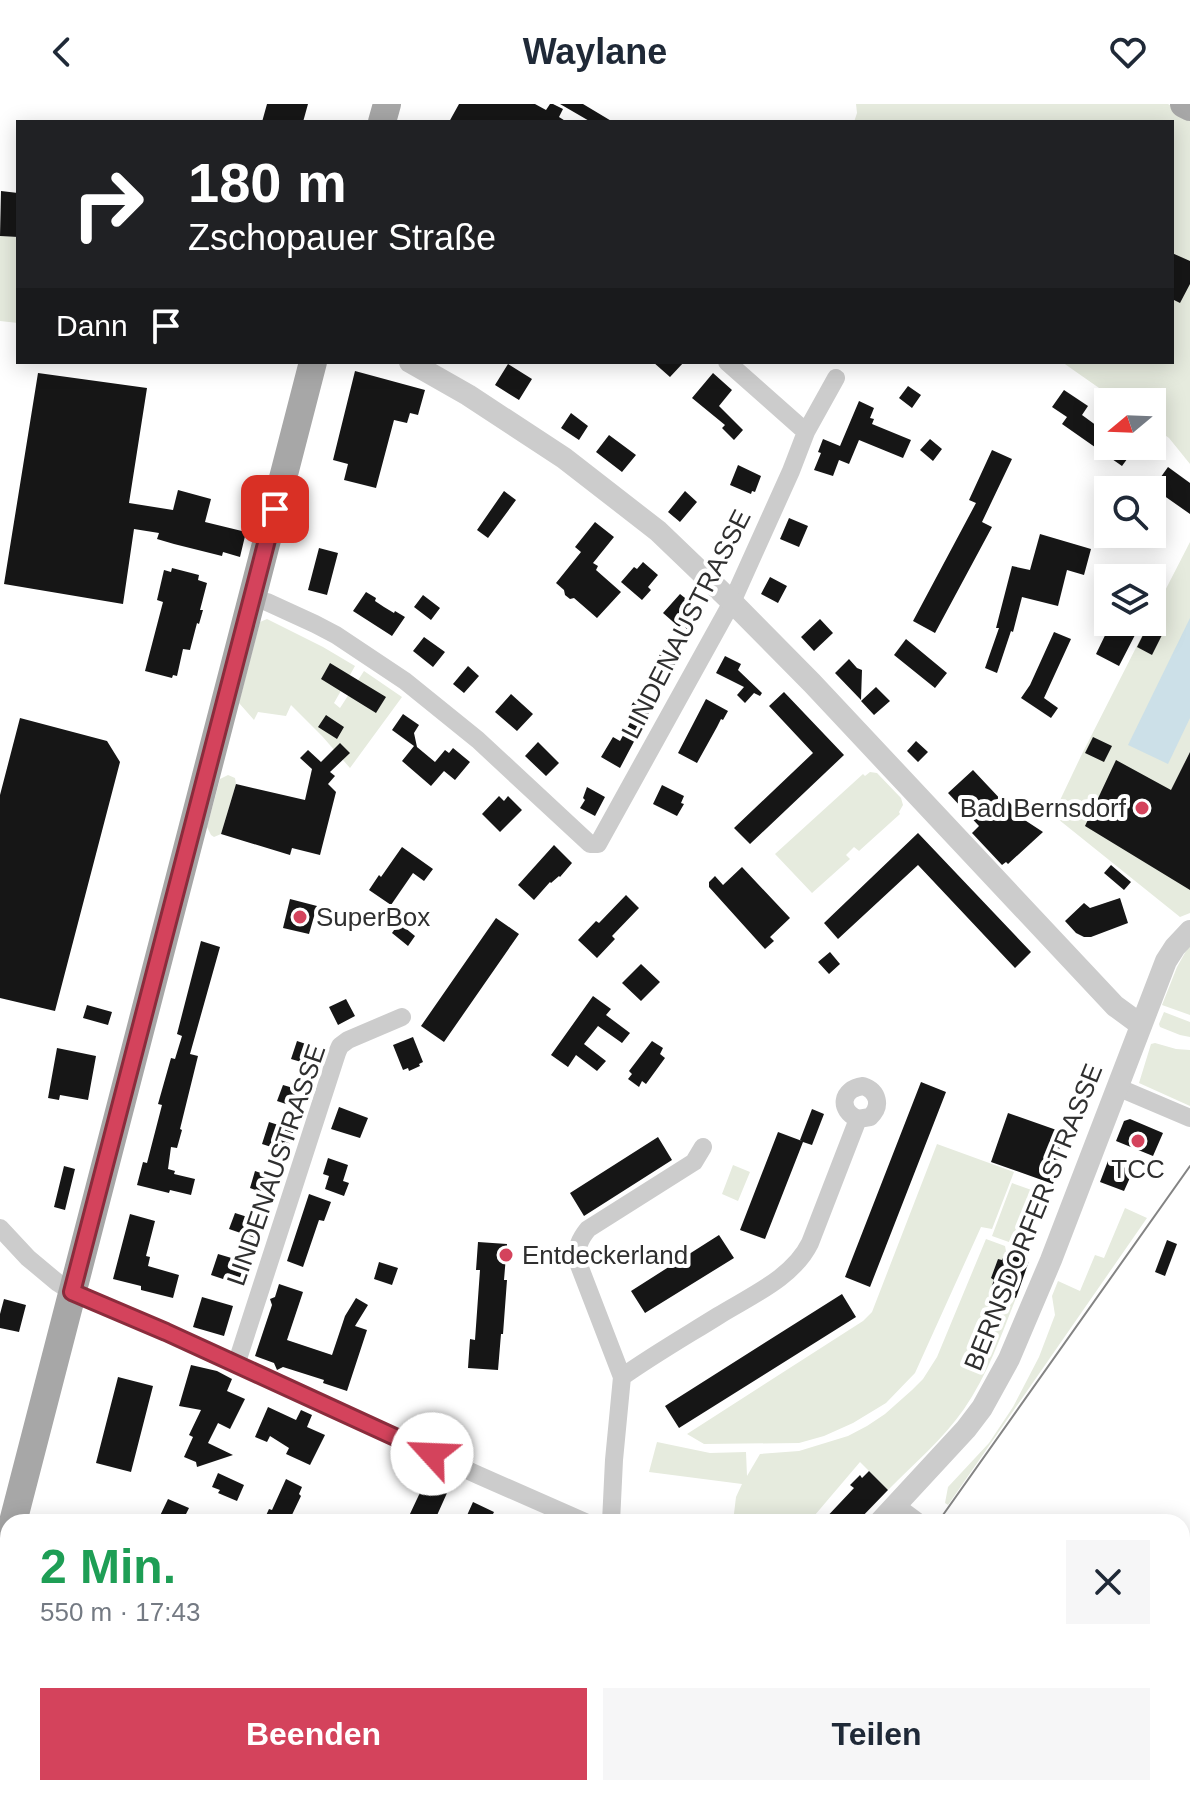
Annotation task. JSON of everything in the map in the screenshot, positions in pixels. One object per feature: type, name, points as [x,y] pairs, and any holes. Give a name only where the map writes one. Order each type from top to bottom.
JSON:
[{"type":"main road","points":[[1184,104],[1190,107]]},
{"type":"main road","points":[[15,1514],[312,364]]},
{"type":"street","points":[[414,364],[468,395],[564,458],[658,531],[812,683],[1115,1006],[1141,1025]]},
{"type":"street","points":[[729,364],[806,432]]},
{"type":"street","name":"LINDENAUSTRASSE","points":[[267,602],[336,635],[405,681],[468,731],[590,844],[595,845],[600,842],[732,602],[806,432],[836,378]]},
{"type":"street","name":"BERNSDORFER STRASSE","points":[[887,1514],[966,1429],[982,1408],[1009,1359],[1051,1260],[1166,961],[1190,931]]},
{"type":"street","name":"LINDENAUSTRASSE","points":[[236,1365],[340,1046],[402,1017]]},
{"type":"street","points":[[1117,1087],[1190,1118]]},
{"type":"street","points":[[622,1377],[774,1281],[802,1258],[858,1119]]},
{"type":"street","points":[[611,1514],[622,1377],[577,1260],[577,1246],[588,1229],[694,1162],[703,1147]]},
{"type":"street","points":[[0,1228],[28,1258],[72,1292],[567,1514]]},
{"type":"street","points":[[895,1505],[907,1514]]},
{"type":"shaded area","points":[[856,104],[1168,104],[1190,116],[1190,464],[1166,436],[1166,388],[1099,388],[1065,364],[1174,364],[1174,120],[855,120]]},
{"type":"shaded area","points":[[0,236],[16,237],[16,323],[0,321]]},
{"type":"shaded area","points":[[1190,542],[1190,913],[1180,917],[1053,815],[1142,636],[1166,636],[1166,589]]},
{"type":"shaded area","points":[[1190,618],[1190,718],[1168,764],[1128,745]]},
{"type":"shaded area","points":[[267,619],[355,666],[334,703],[340,708],[364,671],[402,697],[350,768],[291,705],[286,716],[258,712],[254,720],[239,703],[260,622]]},
{"type":"shaded area","points":[[870,772],[877,773],[901,798],[903,805],[900,814],[859,851],[854,847],[846,855],[850,859],[812,893],[775,854],[863,774],[865,776]]},
{"type":"shaded area","points":[[228,775],[235,778],[236,784],[221,834],[214,837],[207,827],[220,779]]},
{"type":"shaded area","points":[[1190,944],[1190,1015],[1162,1005]]},
{"type":"shaded area","points":[[1164,1012],[1190,1022],[1190,1037],[1160,1027]]},
{"type":"shaded area","points":[[1151,1044],[1190,1050],[1190,1106],[1139,1083]]},
{"type":"shaded area","points":[[937,1144],[1014,1172],[992,1229],[981,1227],[915,1373],[886,1403],[853,1423],[799,1443],[704,1444],[687,1434],[863,1321],[872,1312]]},
{"type":"shaded area","points":[[733,1165],[750,1172],[738,1201],[722,1194]]},
{"type":"shaded area","points":[[1012,1183],[1040,1193],[1020,1246],[992,1236]]},
{"type":"shaded area","points":[[1125,1208],[1147,1218],[948,1505],[945,1503],[948,1487],[989,1443],[1013,1407],[1039,1357],[1055,1315],[1052,1296],[1058,1281],[1080,1291],[1095,1255],[1104,1258]]},
{"type":"shaded area","points":[[986,1239],[1005,1246],[1006,1251],[1002,1260],[998,1259],[991,1278],[994,1280],[991,1288],[1016,1298],[987,1369],[956,1420],[888,1490],[860,1462],[816,1514],[734,1514],[736,1497],[742,1484],[649,1472],[657,1442],[710,1453],[746,1452],[747,1476],[760,1454],[799,1451],[848,1436],[885,1414],[923,1379],[937,1357]]},
{"type":"building","points":[[267,104],[308,104],[304,120],[263,120]]},
{"type":"building","points":[[459,104],[535,104],[546,110],[553,104],[563,109],[559,117],[564,120],[450,120]]},
{"type":"building","points":[[560,104],[583,104],[610,120],[588,120]]},
{"type":"building","points":[[1,191],[16,193],[16,237],[0,236]]},
{"type":"building","points":[[1174,254],[1190,261],[1190,284],[1180,303],[1174,300]]},
{"type":"building","points":[[508,364],[532,379],[519,400],[495,385]]},
{"type":"building","points":[[655,364],[682,364],[670,377]]},
{"type":"building","points":[[355,371],[425,390],[418,415],[410,413],[407,423],[394,420],[376,488],[344,480],[348,464],[333,460]]},
{"type":"building","points":[[38,373],[147,388],[129,503],[173,510],[178,490],[211,499],[205,522],[246,532],[240,557],[223,552],[222,556],[174,544],[157,539],[159,533],[134,529],[123,604],[4,584]]},
{"type":"building","points":[[713,373],[732,390],[719,406],[743,430],[734,440],[722,428],[725,425],[692,398]]},
{"type":"building","points":[[908,386],[921,395],[912,408],[899,398]]},
{"type":"building","points":[[1064,390],[1088,406],[1082,415],[1094,424],[1094,446],[1062,424],[1067,417],[1052,407]]},
{"type":"building","points":[[859,401],[874,408],[870,418],[874,419],[872,424],[911,440],[903,458],[859,440],[849,464],[839,460],[833,476],[814,470],[823,439],[840,446]]},
{"type":"building","points":[[571,413],[588,426],[579,440],[561,428]]},
{"type":"building","points":[[609,435],[636,455],[622,472],[596,452]]},
{"type":"building","points":[[930,439],[942,449],[933,461],[920,450]]},
{"type":"building","points":[[992,450],[1012,459],[982,522],[992,527],[935,633],[913,621],[976,503],[969,500]]},
{"type":"building","points":[[738,465],[761,476],[755,492],[751,494],[730,485]]},
{"type":"building","points":[[1168,467],[1190,483],[1190,514],[1166,497],[1166,476],[1162,476]]},
{"type":"building","points":[[504,491],[516,500],[488,538],[477,530]]},
{"type":"building","points":[[685,491],[697,502],[680,522],[668,512]]},
{"type":"building","points":[[789,518],[808,526],[799,547],[780,539]]},
{"type":"building","points":[[595,522],[614,537],[593,563],[598,566],[596,570],[621,592],[597,618],[574,598],[565,595],[556,583],[581,552],[575,547]]},
{"type":"building","points":[[1040,534],[1091,549],[1084,575],[1067,570],[1058,606],[1022,597],[997,673],[985,668],[999,628],[996,628],[1012,566],[1030,570]]},
{"type":"building","points":[[319,548],[338,553],[327,595],[308,590]]},
{"type":"building","points":[[643,562],[658,575],[642,600],[621,582]]},
{"type":"building","points":[[172,568],[199,575],[198,580],[207,583],[200,610],[203,610],[190,650],[183,649],[177,676],[173,675],[172,678],[145,671],[163,602],[157,600],[164,570],[171,572]]},
{"type":"building","points":[[770,577],[787,586],[778,603],[761,594]]},
{"type":"building","points":[[366,592],[384,607],[405,617],[392,636],[353,611]]},
{"type":"building","points":[[680,594],[704,613],[688,630],[682,624],[679,627],[663,613]]},
{"type":"building","points":[[423,595],[440,608],[431,620],[414,607]]},
{"type":"building","points":[[820,619],[833,633],[814,651],[801,637]]},
{"type":"building","points":[[1054,632],[1071,639],[1044,698],[1058,708],[1051,718],[1021,698]]},
{"type":"building","points":[[1105,636],[1134,636],[1119,666],[1096,654]]},
{"type":"building","points":[[1142,636],[1162,636],[1152,655],[1137,647]]},
{"type":"building","points":[[424,637],[445,652],[433,667],[413,651]]},
{"type":"building","points":[[906,639],[947,673],[935,688],[894,655]]},
{"type":"building","points":[[664,646],[680,655],[669,676],[653,668]]},
{"type":"building","points":[[725,656],[741,664],[738,670],[762,693],[760,696],[754,693],[745,703],[737,695],[744,687],[716,673]]},
{"type":"building","points":[[849,659],[862,670],[861,700],[835,673]]},
{"type":"building","points":[[330,663],[386,697],[376,713],[321,679]]},
{"type":"building","points":[[468,666],[479,676],[464,693],[453,684]]},
{"type":"building","points":[[876,687],[890,701],[874,715],[861,701]]},
{"type":"building","points":[[639,691],[656,700],[620,768],[601,757],[613,737],[620,741],[634,715],[628,712]]},
{"type":"building","points":[[784,692],[844,755],[750,844],[734,828],[813,753],[769,706]]},
{"type":"building","points":[[511,694],[533,714],[517,731],[495,712]]},
{"type":"building","points":[[706,699],[728,711],[697,763],[678,753]]},
{"type":"building","points":[[403,714],[419,725],[414,733],[417,747],[435,762],[445,750],[449,753],[453,748],[470,762],[455,780],[444,771],[431,786],[402,761],[414,746],[392,730]]},
{"type":"building","points":[[326,715],[344,727],[337,739],[318,727]]},
{"type":"building","points":[[20,718],[107,741],[120,762],[55,1011],[0,998],[0,795]]},
{"type":"building","points":[[1093,737],[1112,746],[1104,762],[1085,753]]},
{"type":"building","points":[[916,741],[928,752],[918,762],[907,751]]},
{"type":"building","points":[[538,742],[559,763],[546,776],[525,756]]},
{"type":"building","points":[[340,743],[350,753],[330,772],[335,776],[328,784],[336,792],[320,855],[292,848],[290,855],[221,834],[236,784],[305,800],[312,769],[300,758],[308,750],[321,762]]},
{"type":"building","name":"Bad Bernsdorf","points":[[1190,752],[1190,890],[1085,826],[1116,760],[1171,790]]},
{"type":"building","points":[[973,770],[1004,803],[1007,800],[1020,813],[1017,815],[1043,832],[1008,864],[1002,865],[972,833],[979,826],[948,793]]},
{"type":"building","points":[[662,785],[684,796],[681,803],[684,804],[677,816],[653,804]]},
{"type":"building","points":[[587,787],[605,797],[595,816],[580,808]]},
{"type":"building","points":[[499,796],[504,801],[508,796],[522,810],[500,832],[482,814]]},
{"type":"building","points":[[918,833],[1031,952],[1015,968],[918,865],[838,939],[824,923]]},
{"type":"building","points":[[554,845],[572,863],[534,900],[518,885]]},
{"type":"building","points":[[402,847],[433,869],[424,881],[413,873],[391,905],[369,890]]},
{"type":"building","points":[[1111,865],[1131,882],[1124,890],[1104,873]]},
{"type":"building","points":[[742,867],[790,918],[770,937],[774,941],[765,949],[709,887],[715,876],[723,885]]},
{"type":"building","points":[[626,895],[639,908],[612,936],[615,939],[597,958],[578,940]]},
{"type":"building","points":[[1120,898],[1128,923],[1084,937],[1065,921],[1084,903],[1090,908]]},
{"type":"building","name":"SuperBox","points":[[290,899],[317,906],[309,934],[283,928]]},
{"type":"building","points":[[496,918],[519,934],[444,1042],[421,1026]]},
{"type":"building","points":[[399,923],[415,936],[408,946],[392,933]]},
{"type":"building","points":[[201,941],[220,947],[190,1054],[198,1056],[182,1130],[177,1148],[171,1147],[168,1169],[175,1171],[174,1174],[195,1179],[191,1195],[137,1185],[143,1162],[147,1163],[162,1105],[158,1104],[171,1058],[175,1059],[182,1036],[177,1034]]},
{"type":"building","points":[[830,952],[840,964],[829,974],[818,962]]},
{"type":"building","points":[[641,964],[660,982],[641,1001],[622,983]]},
{"type":"building","points":[[593,996],[611,1009],[606,1015],[630,1033],[622,1043],[598,1026],[584,1044],[606,1061],[597,1071],[576,1055],[568,1067],[551,1055]]},
{"type":"building","points":[[346,999],[355,1016],[338,1025],[329,1007]]},
{"type":"building","points":[[87,1005],[112,1012],[108,1025],[83,1018]]},
{"type":"building","points":[[413,1037],[423,1062],[409,1071],[408,1068],[403,1070],[393,1045]]},
{"type":"building","points":[[297,1041],[321,1049],[315,1066],[291,1059]]},
{"type":"building","points":[[652,1041],[663,1048],[660,1054],[665,1058],[646,1084],[642,1081],[639,1087],[628,1079],[632,1074],[629,1071]]},
{"type":"building","points":[[57,1048],[96,1056],[88,1100],[60,1095],[59,1100],[48,1098]]},
{"type":"building","points":[[921,1082],[946,1092],[870,1287],[845,1277]]},
{"type":"building","points":[[283,1085],[307,1092],[301,1109],[277,1101]]},
{"type":"building","points":[[339,1107],[368,1118],[360,1138],[331,1129]]},
{"type":"building","points":[[812,1109],[824,1114],[812,1145],[803,1142],[765,1239],[740,1230],[778,1132],[802,1141]]},
{"type":"building","points":[[1008,1113],[1065,1133],[1056,1159],[1061,1161],[1053,1184],[991,1162]]},
{"type":"building","name":"TCC","points":[[1130,1119],[1163,1133],[1153,1156],[1116,1141],[1124,1121]]},
{"type":"building","points":[[269,1122],[294,1130],[287,1152],[262,1144]]},
{"type":"building","points":[[658,1137],[672,1160],[584,1216],[570,1193]]},
{"type":"building","points":[[328,1158],[348,1165],[343,1181],[349,1183],[344,1196],[325,1189],[329,1176],[323,1174]]},
{"type":"building","name":"TCC","points":[[1108,1161],[1133,1171],[1124,1191],[1100,1182]]},
{"type":"building","points":[[64,1166],[75,1169],[65,1210],[54,1207]]},
{"type":"building","points":[[255,1171],[278,1179],[272,1196],[250,1188]]},
{"type":"building","points":[[309,1194],[331,1202],[324,1221],[319,1220],[303,1267],[287,1261]]},
{"type":"building","points":[[235,1213],[263,1222],[258,1239],[229,1229]]},
{"type":"building","points":[[130,1214],[155,1221],[146,1256],[150,1257],[148,1266],[179,1275],[173,1298],[113,1279]]},
{"type":"building","points":[[719,1235],[734,1258],[645,1313],[631,1291]]},
{"type":"building","points":[[1167,1240],[1177,1244],[1165,1276],[1155,1272]]},
{"type":"building","points":[[478,1242],[507,1244],[504,1280],[507,1280],[498,1370],[468,1368],[470,1339],[475,1340],[480,1270],[476,1270]]},
{"type":"building","points":[[1006,1251],[1029,1261],[1016,1298],[991,1288],[998,1259],[1002,1260]]},
{"type":"building","points":[[218,1254],[245,1262],[238,1284],[211,1275]]},
{"type":"building","points":[[379,1262],[398,1268],[392,1285],[374,1279]]},
{"type":"building","points":[[279,1284],[303,1292],[287,1340],[332,1355],[345,1316],[356,1298],[368,1305],[355,1326],[367,1330],[347,1391],[283,1367],[277,1370],[274,1363],[255,1356],[272,1305],[270,1299],[275,1297]]},
{"type":"building","points":[[842,1294],[856,1317],[679,1428],[665,1406]]},
{"type":"building","points":[[202,1297],[233,1306],[224,1336],[193,1327]]},
{"type":"building","points":[[4,1299],[26,1305],[19,1332],[0,1328]]},
{"type":"building","points":[[191,1365],[217,1371],[232,1379],[227,1391],[245,1399],[230,1429],[218,1423],[208,1443],[233,1455],[197,1467],[196,1462],[184,1457],[193,1437],[189,1435],[201,1410],[179,1406]]},
{"type":"building","points":[[118,1377],[153,1386],[131,1472],[96,1463]]},
{"type":"building","points":[[268,1407],[296,1420],[301,1410],[312,1415],[307,1427],[325,1435],[310,1465],[286,1454],[289,1448],[270,1436],[267,1442],[255,1437]]},
{"type":"building","points":[[869,1471],[888,1490],[865,1514],[830,1514],[854,1488],[850,1485],[860,1475],[862,1478]]},
{"type":"building","points":[[218,1473],[244,1485],[237,1501],[212,1487]]},
{"type":"building","points":[[286,1479],[302,1487],[292,1514],[267,1514],[269,1509],[272,1510]]},
{"type":"building","points":[[425,1482],[447,1493],[438,1514],[410,1514]]},
{"type":"building","points":[[168,1499],[189,1508],[186,1514],[161,1514]]},
{"type":"building","points":[[473,1502],[494,1512],[493,1514],[468,1514]]},
{"type":"tram line","points":[[944,1514],[1190,1166]]},
{"type":"place","name":"Bad Bernsdorf","points":[[1142,808]]},
{"type":"place","name":"SuperBox","points":[[300,917]]},
{"type":"place","name":"TCC","points":[[1138,1141]]},
{"type":"place","name":"Entdeckerland","points":[[506,1255]]},
{"type":"route","points":[[275,509],[72,1292],[432,1454]]}]
